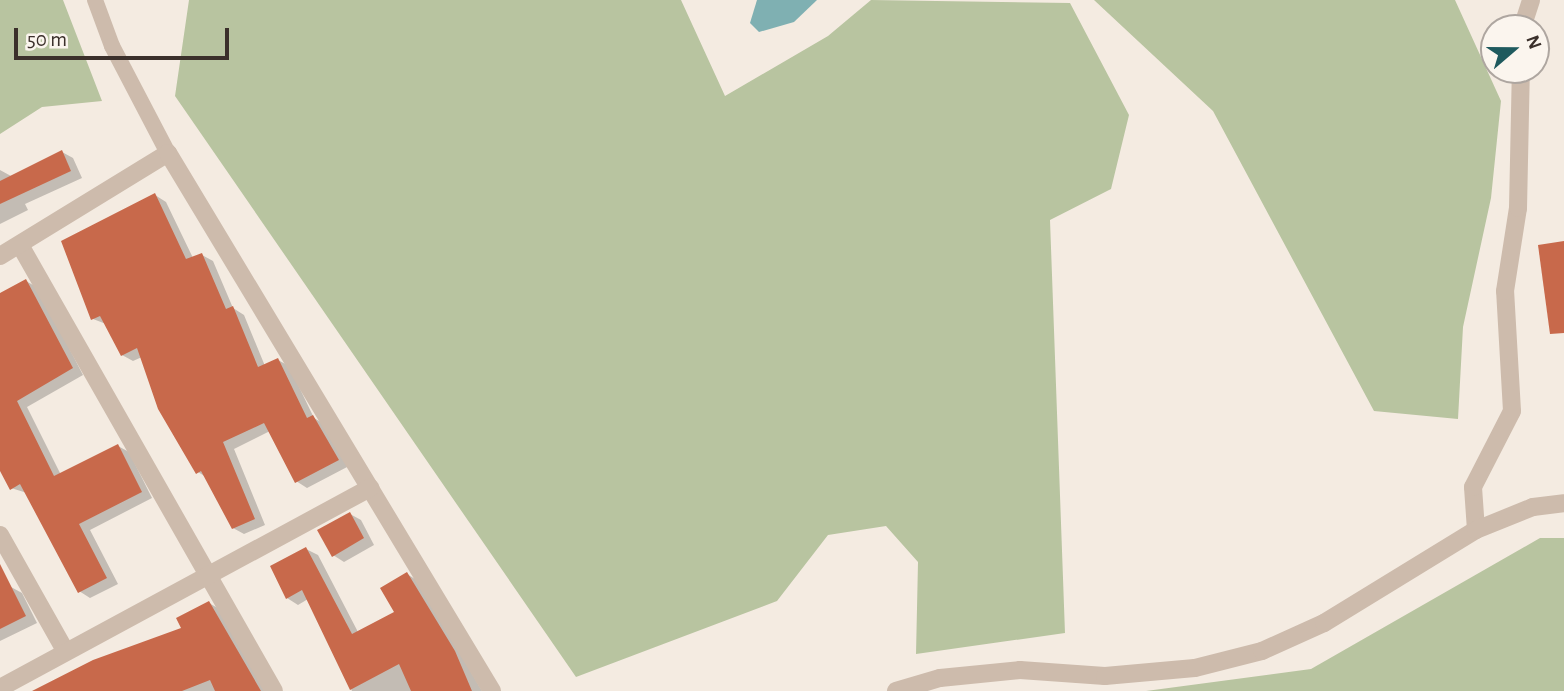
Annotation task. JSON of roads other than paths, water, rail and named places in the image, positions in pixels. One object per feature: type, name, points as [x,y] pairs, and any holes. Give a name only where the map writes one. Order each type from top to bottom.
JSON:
[{"type":"street","points":[[1476,530],[1473,487],[1512,411],[1505,291],[1518,208],[1521,84]]},
{"type":"street","points":[[0,256],[168,153],[492,691]]},
{"type":"street","points":[[20,245],[274,691]]},
{"type":"street","points":[[0,688],[370,488]]},
{"type":"street","points":[[896,691],[940,678],[1020,670],[1105,676],[1195,668],[1262,651],[1324,623],[1476,530],[1533,507],[1564,503]]},
{"type":"street","points":[[0,535],[66,652]]},
{"type":"lane","points":[[95,0],[112,46],[168,153]]},
{"type":"water","points":[[757,0],[817,0],[794,22],[759,32],[750,23]]}]
